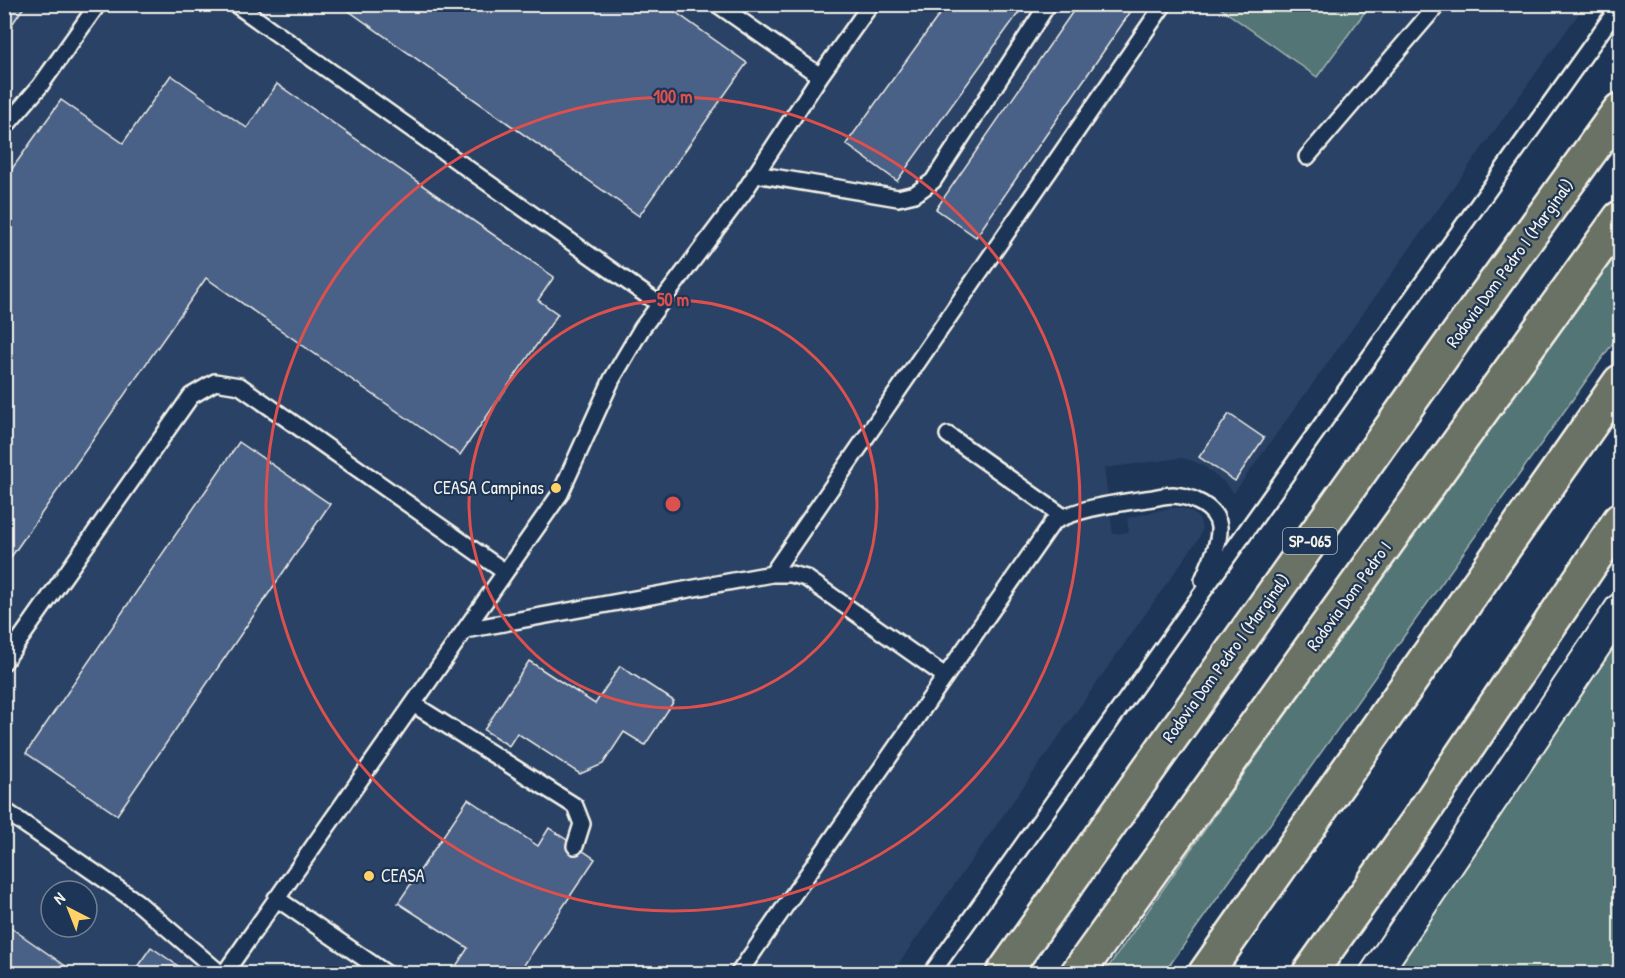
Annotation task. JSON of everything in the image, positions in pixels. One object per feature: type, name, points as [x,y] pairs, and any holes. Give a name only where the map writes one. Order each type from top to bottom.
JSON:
[{"type":"highway","name":"Rodovia Dom Pedro I (Marginal)","points":[[1003,974],[1620,110]]},
{"type":"highway","name":"Rodovia Dom Pedro I","points":[[1077,974],[1620,218]]},
{"type":"highway","points":[[1205,974],[1620,382]]},
{"type":"highway","points":[[1309,974],[1416,822],[1620,520]]},
{"type":"street","points":[[1375,974],[1620,609]]},
{"type":"lane","points":[[4,128],[40,86],[98,4]]},
{"type":"lane","points":[[235,4],[659,304]]},
{"type":"lane","points":[[717,4],[820,76]]},
{"type":"lane","points":[[4,810],[137,902],[222,974],[560,494],[612,378],[642,328],[755,174],[820,76],[872,4]]},
{"type":"lane","points":[[755,174],[897,198],[915,194],[933,181],[1048,4]]},
{"type":"lane","points":[[772,574],[1164,4]]},
{"type":"lane","points":[[1307,157],[1438,4]]},
{"type":"lane","points":[[931,974],[1620,5]]},
{"type":"lane","points":[[4,662],[191,396],[215,382],[240,386],[506,572]]},
{"type":"lane","points":[[948,435],[1058,513]]},
{"type":"lane","points":[[738,974],[1053,522],[1071,513],[1109,504],[1173,495],[1195,500],[1212,511],[1219,526],[1216,546],[1194,602]]},
{"type":"lane","points":[[465,630],[772,574],[791,574],[806,578],[945,676]]},
{"type":"lane","points":[[413,704],[575,806],[582,824],[575,846]]},
{"type":"lane","points":[[276,898],[387,974]]},
{"type":"shaded area","name":"CEASA Campinas","points":[[5,5],[1585,5],[1234,493],[1202,465],[1181,458],[1104,468],[1113,534],[1129,532],[1127,518],[1169,508],[1182,508],[1192,512],[1200,520],[1202,529],[1199,538],[892,973],[5,974]]},
{"type":"green space","points":[[1221,4],[1370,5],[1317,77],[1219,7]]},
{"type":"green space","points":[[1620,246],[1620,333],[1164,973],[1104,973],[1308,683]]},
{"type":"green space","points":[[1620,631],[1620,973],[1391,973]]},
{"type":"building","points":[[4,4],[26,4],[4,36]]},
{"type":"building","points":[[339,4],[664,4],[747,63],[639,216]]},
{"type":"building","points":[[947,4],[1025,4],[897,181],[846,144]]},
{"type":"building","points":[[1078,4],[1136,4],[976,237],[936,209]]},
{"type":"building","points":[[171,75],[247,128],[277,84],[554,277],[538,300],[558,314],[460,455],[206,278],[4,567],[4,180],[61,100],[123,143]]},
{"type":"building","points":[[1229,414],[1264,438],[1235,481],[1199,457]]},
{"type":"building","points":[[239,442],[330,504],[117,815],[26,753]]},
{"type":"building","points":[[529,661],[595,704],[620,666],[674,701],[645,745],[624,732],[603,764],[580,774],[517,733],[509,746],[484,730]]},
{"type":"building","points":[[468,799],[538,846],[549,828],[595,859],[518,974],[467,974],[456,966],[468,948],[398,903]]},
{"type":"building","points":[[4,923],[77,974],[4,974]]},
{"type":"building","points":[[151,947],[181,968],[177,974],[132,974]]},
{"type":"place","name":"CEASA Campinas","points":[[556,488]]},
{"type":"place","name":"CEASA","points":[[369,876]]}]
